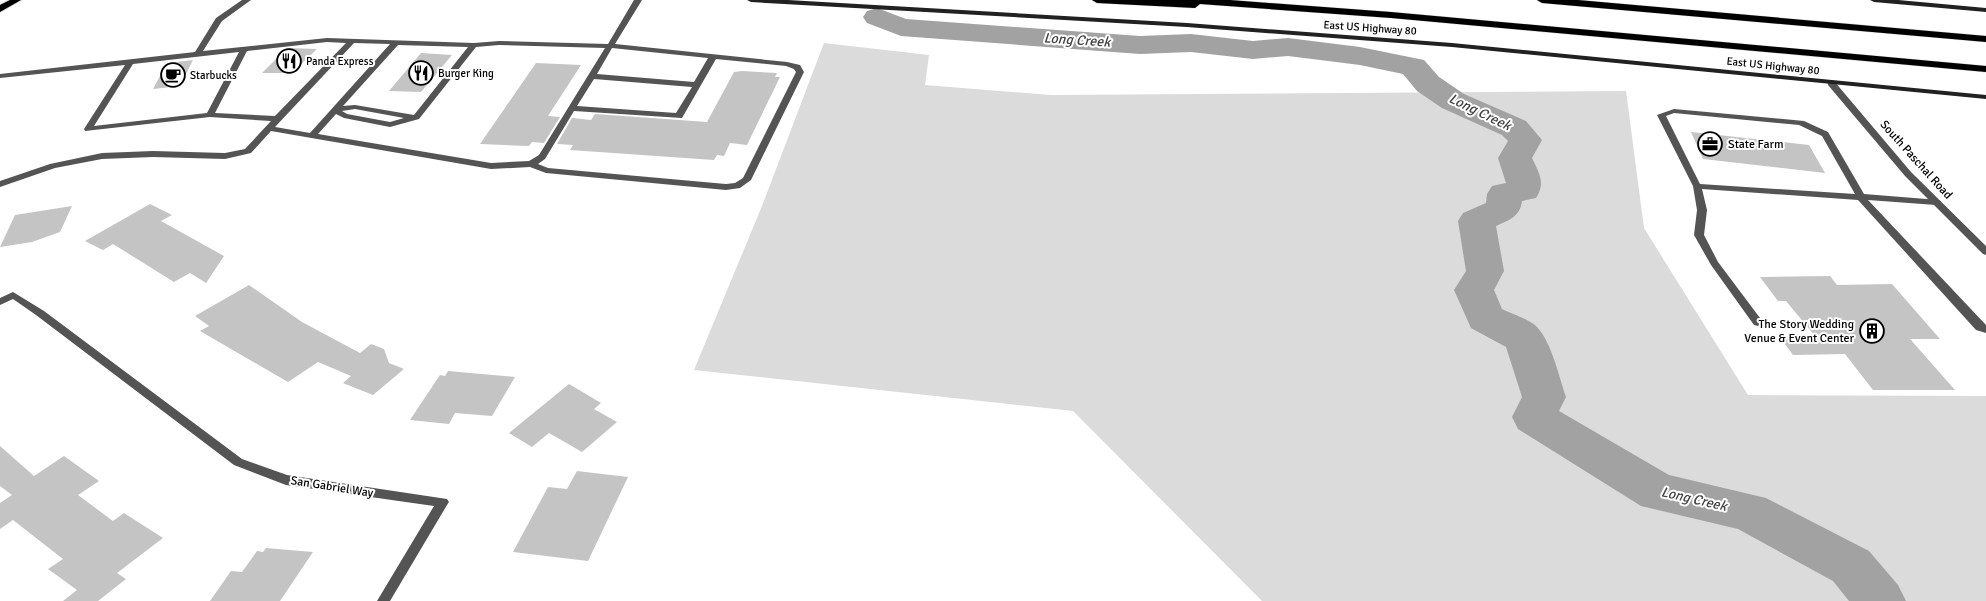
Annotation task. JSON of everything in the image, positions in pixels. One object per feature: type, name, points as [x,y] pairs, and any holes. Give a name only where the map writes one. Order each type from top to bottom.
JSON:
[{"type":"highway","points":[[1097,0],[1391,15]]},
{"type":"highway","points":[[1186,0],[1391,15],[1986,69]]},
{"type":"highway","points":[[1542,0],[1986,39]]},
{"type":"main road","points":[[4,8],[18,0]]},
{"type":"main road","name":"East US Highway 80","points":[[751,0],[1187,25],[1433,44],[1986,98]]},
{"type":"main road","points":[[1874,0],[1986,10]]},
{"type":"street","points":[[198,54],[219,20],[247,0]]},
{"type":"street","points":[[530,164],[542,157],[638,0]]},
{"type":"street","points":[[0,76],[326,40],[474,45],[499,43],[610,46],[787,64],[797,67],[800,72],[747,180],[737,186],[726,187],[546,170],[530,164],[491,166],[269,128]]},
{"type":"street","points":[[0,184],[53,166],[102,156],[153,154],[225,156],[248,151],[352,41]]},
{"type":"street","points":[[312,136],[396,42]]},
{"type":"street","points":[[335,110],[344,116],[390,124],[416,117],[474,45]]},
{"type":"street","points":[[210,115],[244,49]]},
{"type":"street","points":[[572,108],[679,116],[713,57]]},
{"type":"street","points":[[131,61],[88,129],[210,115],[277,119]]},
{"type":"street","points":[[592,76],[696,85]]},
{"type":"street","name":"South Paschal Road","points":[[1830,82],[1908,174],[1986,252]]},
{"type":"street","points":[[1758,322],[1714,263],[1699,236],[1702,210],[1697,186],[1661,115],[1674,111],[1801,123],[1816,128],[1825,134],[1862,198],[1980,326],[1986,329]]},
{"type":"street","points":[[1697,186],[1936,202]]},
{"type":"street","name":"San Gabriel Way","points":[[0,302],[13,295],[40,312],[238,462],[286,480],[443,502],[384,601]]},
{"type":"shaded area","points":[[824,43],[929,55],[925,85],[1051,95],[1626,91],[1644,228],[1748,395],[1986,396],[1986,601],[1262,601],[1073,411],[694,370],[762,206]]},
{"type":"building","name":"Panda Express","points":[[287,48],[317,49],[292,73],[262,73]]},
{"type":"building","name":"Burger King","points":[[421,53],[452,55],[421,92],[389,91]]},
{"type":"building","name":"Starbucks","points":[[193,60],[180,86],[153,89],[167,63]]},
{"type":"building","points":[[536,63],[581,65],[548,116],[560,117],[544,143],[532,142],[529,146],[480,144]]},
{"type":"building","points":[[734,72],[777,73],[775,77],[780,77],[747,145],[730,143],[724,156],[717,155],[714,160],[570,150],[573,145],[557,144],[572,118],[591,120],[595,114],[707,122]]},
{"type":"building","points":[[1691,132],[1809,145],[1825,173],[1703,159]]},
{"type":"building","points":[[150,204],[172,215],[161,221],[224,256],[206,283],[190,273],[174,282],[113,244],[103,250],[85,241]]},
{"type":"building","points":[[72,206],[60,232],[32,242],[0,247],[15,215]]},
{"type":"building","name":"The Story Wedding Venue & Event Center","points":[[1830,276],[1837,285],[1892,284],[1940,339],[1910,339],[1955,390],[1873,390],[1845,354],[1793,355],[1779,336],[1815,336],[1786,301],[1778,301],[1760,277]]},
{"type":"building","points":[[249,285],[302,322],[360,353],[371,344],[384,349],[389,363],[404,369],[373,395],[343,383],[351,376],[318,362],[288,382],[200,331],[209,326],[195,316]]},
{"type":"building","points":[[448,371],[515,377],[492,416],[455,413],[449,424],[410,420],[440,375],[445,376]]},
{"type":"building","points":[[569,384],[601,403],[594,409],[617,422],[582,452],[549,433],[532,447],[509,433]]},
{"type":"building","points":[[0,446],[34,476],[64,456],[99,481],[78,495],[113,521],[124,513],[163,538],[117,573],[126,579],[98,601],[63,601],[77,590],[48,569],[63,559],[13,520],[0,529],[0,503],[12,495],[0,486]]},
{"type":"building","points":[[577,471],[628,477],[588,561],[513,552],[548,487],[567,489]]},
{"type":"building","points":[[266,548],[313,552],[280,601],[210,601],[231,571],[242,572],[257,551],[263,552]]},
{"type":"waterway","name":"Long Creek","points":[[877,17],[901,27],[1140,45],[1191,43],[1253,50],[1288,47],[1360,56],[1413,67],[1428,84],[1453,101],[1514,128],[1525,140],[1515,158],[1524,179],[1523,190],[1505,194],[1503,209],[1476,221],[1485,271],[1474,290],[1485,318],[1522,337],[1532,357],[1544,397],[1534,417],[1658,492],[1749,512],[1851,566],[1880,601]]},
{"type":"place","name":"Panda Express","points":[[289,61]]},
{"type":"place","name":"Burger King","points":[[421,73]]},
{"type":"place","name":"Starbucks","points":[[173,75]]},
{"type":"place","name":"State Farm","points":[[1710,144]]},
{"type":"place","name":"The Story Wedding Venue & Event Center","points":[[1872,331]]}]
